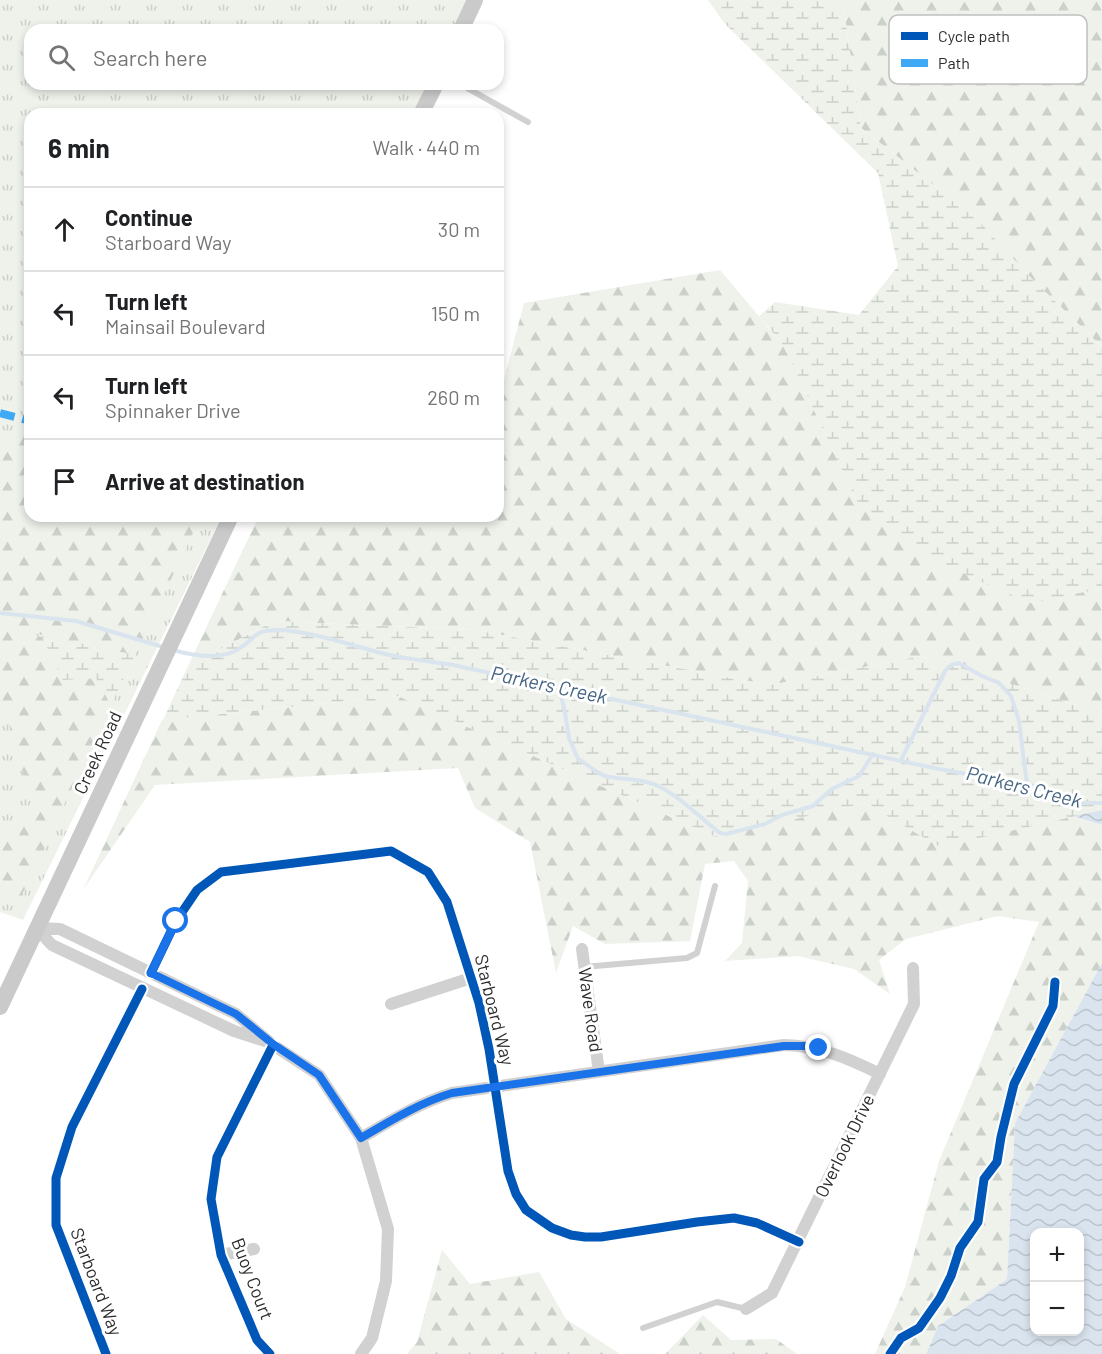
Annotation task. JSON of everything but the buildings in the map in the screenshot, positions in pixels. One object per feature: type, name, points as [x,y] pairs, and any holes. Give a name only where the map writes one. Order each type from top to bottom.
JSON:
[{"type":"main road","points":[[464,24],[476,0]]},
{"type":"main road","points":[[425,108],[433,90]]},
{"type":"main road","name":"Creek Road","points":[[0,1007],[228,522]]},
{"type":"street","name":"Starboard Way","points":[[151,973],[176,921],[197,890],[221,872],[391,851],[428,872],[447,902],[471,978],[489,1048],[508,1171],[516,1194],[526,1210],[552,1228],[571,1235],[602,1237],[734,1218],[758,1223],[799,1242]]},
{"type":"street","points":[[36,928],[60,929],[236,1014],[273,1044],[319,1075],[361,1138],[387,1229],[386,1281],[372,1338],[361,1354]]},
{"type":"street","points":[[36,928],[52,945],[142,989],[234,1030],[273,1044]]},
{"type":"street","name":"Wave Road","points":[[582,949],[599,1072]]},
{"type":"street","name":"Overlook Drive","points":[[746,1310],[772,1293],[799,1242],[914,1004],[913,968]]},
{"type":"street","points":[[391,1004],[471,978]]},
{"type":"street","name":"Starboard Way","points":[[106,1354],[56,1225],[56,1178],[72,1127],[142,989]]},
{"type":"street","name":"Buoy Court","points":[[270,1354],[257,1340],[221,1255],[211,1199],[217,1157],[273,1044]]},
{"type":"street","points":[[361,1138],[392,1119],[452,1093],[784,1046],[804,1046],[834,1053],[880,1074]]},
{"type":"street","points":[[221,1255],[254,1249]]},
{"type":"lane","points":[[470,90],[502,108]]},
{"type":"lane","points":[[504,109],[528,123]]},
{"type":"lane","points":[[584,967],[687,958],[697,953],[715,886]]},
{"type":"lane","points":[[643,1328],[717,1302],[746,1310]]},
{"type":"green space","points":[[0,0],[471,0],[461,24],[24,24],[24,90],[432,90],[424,108],[24,108],[24,522],[219,522],[23,920],[0,912]]},
{"type":"green space","points":[[708,0],[835,0],[844,10],[861,128],[978,220],[1030,277],[1102,347],[1102,586],[1099,589],[1031,603],[923,557],[856,500],[784,346],[759,316],[775,302],[859,315],[898,266],[878,173],[725,24]]},
{"type":"green space","points":[[835,0],[1102,0],[1102,347],[1030,277],[978,220],[861,128],[844,10]]},
{"type":"green space","points":[[720,270],[784,346],[856,500],[1098,589],[1102,586],[1102,713],[922,656],[770,685],[475,630],[274,621],[188,666],[256,522],[504,522],[504,380],[524,303]]},
{"type":"green space","points":[[24,433],[24,522],[198,522],[135,655],[0,626],[0,439]]},
{"type":"green space","points":[[274,621],[475,630],[770,685],[922,656],[1102,713],[1102,810],[940,847],[865,803],[716,837],[398,696],[163,720],[188,666]]},
{"type":"green space","points":[[0,626],[135,655],[111,705],[96,678],[63,680],[42,637]]},
{"type":"green space","points":[[0,627],[43,637],[63,680],[96,678],[111,705],[18,903],[0,876],[0,839],[9,837],[31,802],[0,697]]},
{"type":"green space","points":[[398,696],[716,837],[865,803],[940,847],[1073,816],[1102,825],[1102,963],[1015,1123],[1007,1279],[938,1326],[926,1354],[875,1354],[905,1287],[939,1161],[1039,922],[998,916],[906,939],[879,960],[890,994],[854,969],[798,956],[725,961],[742,943],[748,881],[734,861],[705,864],[690,941],[605,944],[573,926],[556,973],[530,842],[475,808],[458,768],[155,785],[83,890],[162,720]]},
{"type":"green space","points":[[442,1250],[470,1284],[539,1272],[566,1319],[620,1354],[407,1354],[417,1342]]},
{"type":"green space","points":[[703,1315],[731,1340],[776,1339],[797,1354],[665,1354]]},
{"type":"water","points":[[1102,810],[1102,825],[1073,816]]},
{"type":"water","points":[[1102,963],[1102,1354],[926,1354],[938,1326],[1007,1279],[1015,1123]]},
{"type":"waterway","name":"Parkers Creek","points":[[0,613],[76,621],[163,647]]},
{"type":"waterway","name":"Parkers Creek","points":[[173,650],[209,656],[227,654],[236,651],[262,632],[279,630],[303,633],[390,655],[453,665],[934,768],[1039,787],[1082,803],[1102,803]]},
{"type":"waterway","points":[[901,760],[945,671],[951,665],[959,663],[999,683],[1011,696],[1019,721],[1027,785]]},
{"type":"waterway","points":[[558,686],[569,738],[578,759],[606,776],[644,781],[656,785],[681,801],[720,833],[726,834],[765,824],[782,815],[813,806],[832,789],[859,776],[873,754]]},
{"type":"marked path","points":[[0,413],[24,419]]},
{"type":"cycle path","points":[[151,973],[176,921],[197,890],[221,872],[391,851],[428,872],[447,902],[479,1003],[489,1049],[508,1171],[516,1194],[526,1210],[552,1228],[585,1237],[601,1237],[734,1218],[757,1223],[799,1242]]},
{"type":"cycle path","points":[[890,1354],[901,1338],[919,1328],[940,1298],[951,1276],[960,1248],[978,1222],[984,1179],[997,1162],[1014,1084],[1053,1006],[1055,982]]},
{"type":"cycle path","points":[[106,1354],[56,1225],[56,1178],[72,1127],[142,989]]},
{"type":"cycle path","points":[[270,1354],[257,1340],[221,1255],[211,1199],[217,1157],[273,1045]]},
{"type":"route","points":[[176,921],[151,973],[236,1014],[273,1044],[319,1075],[361,1138],[392,1119],[452,1093],[784,1046],[819,1048]]}]
